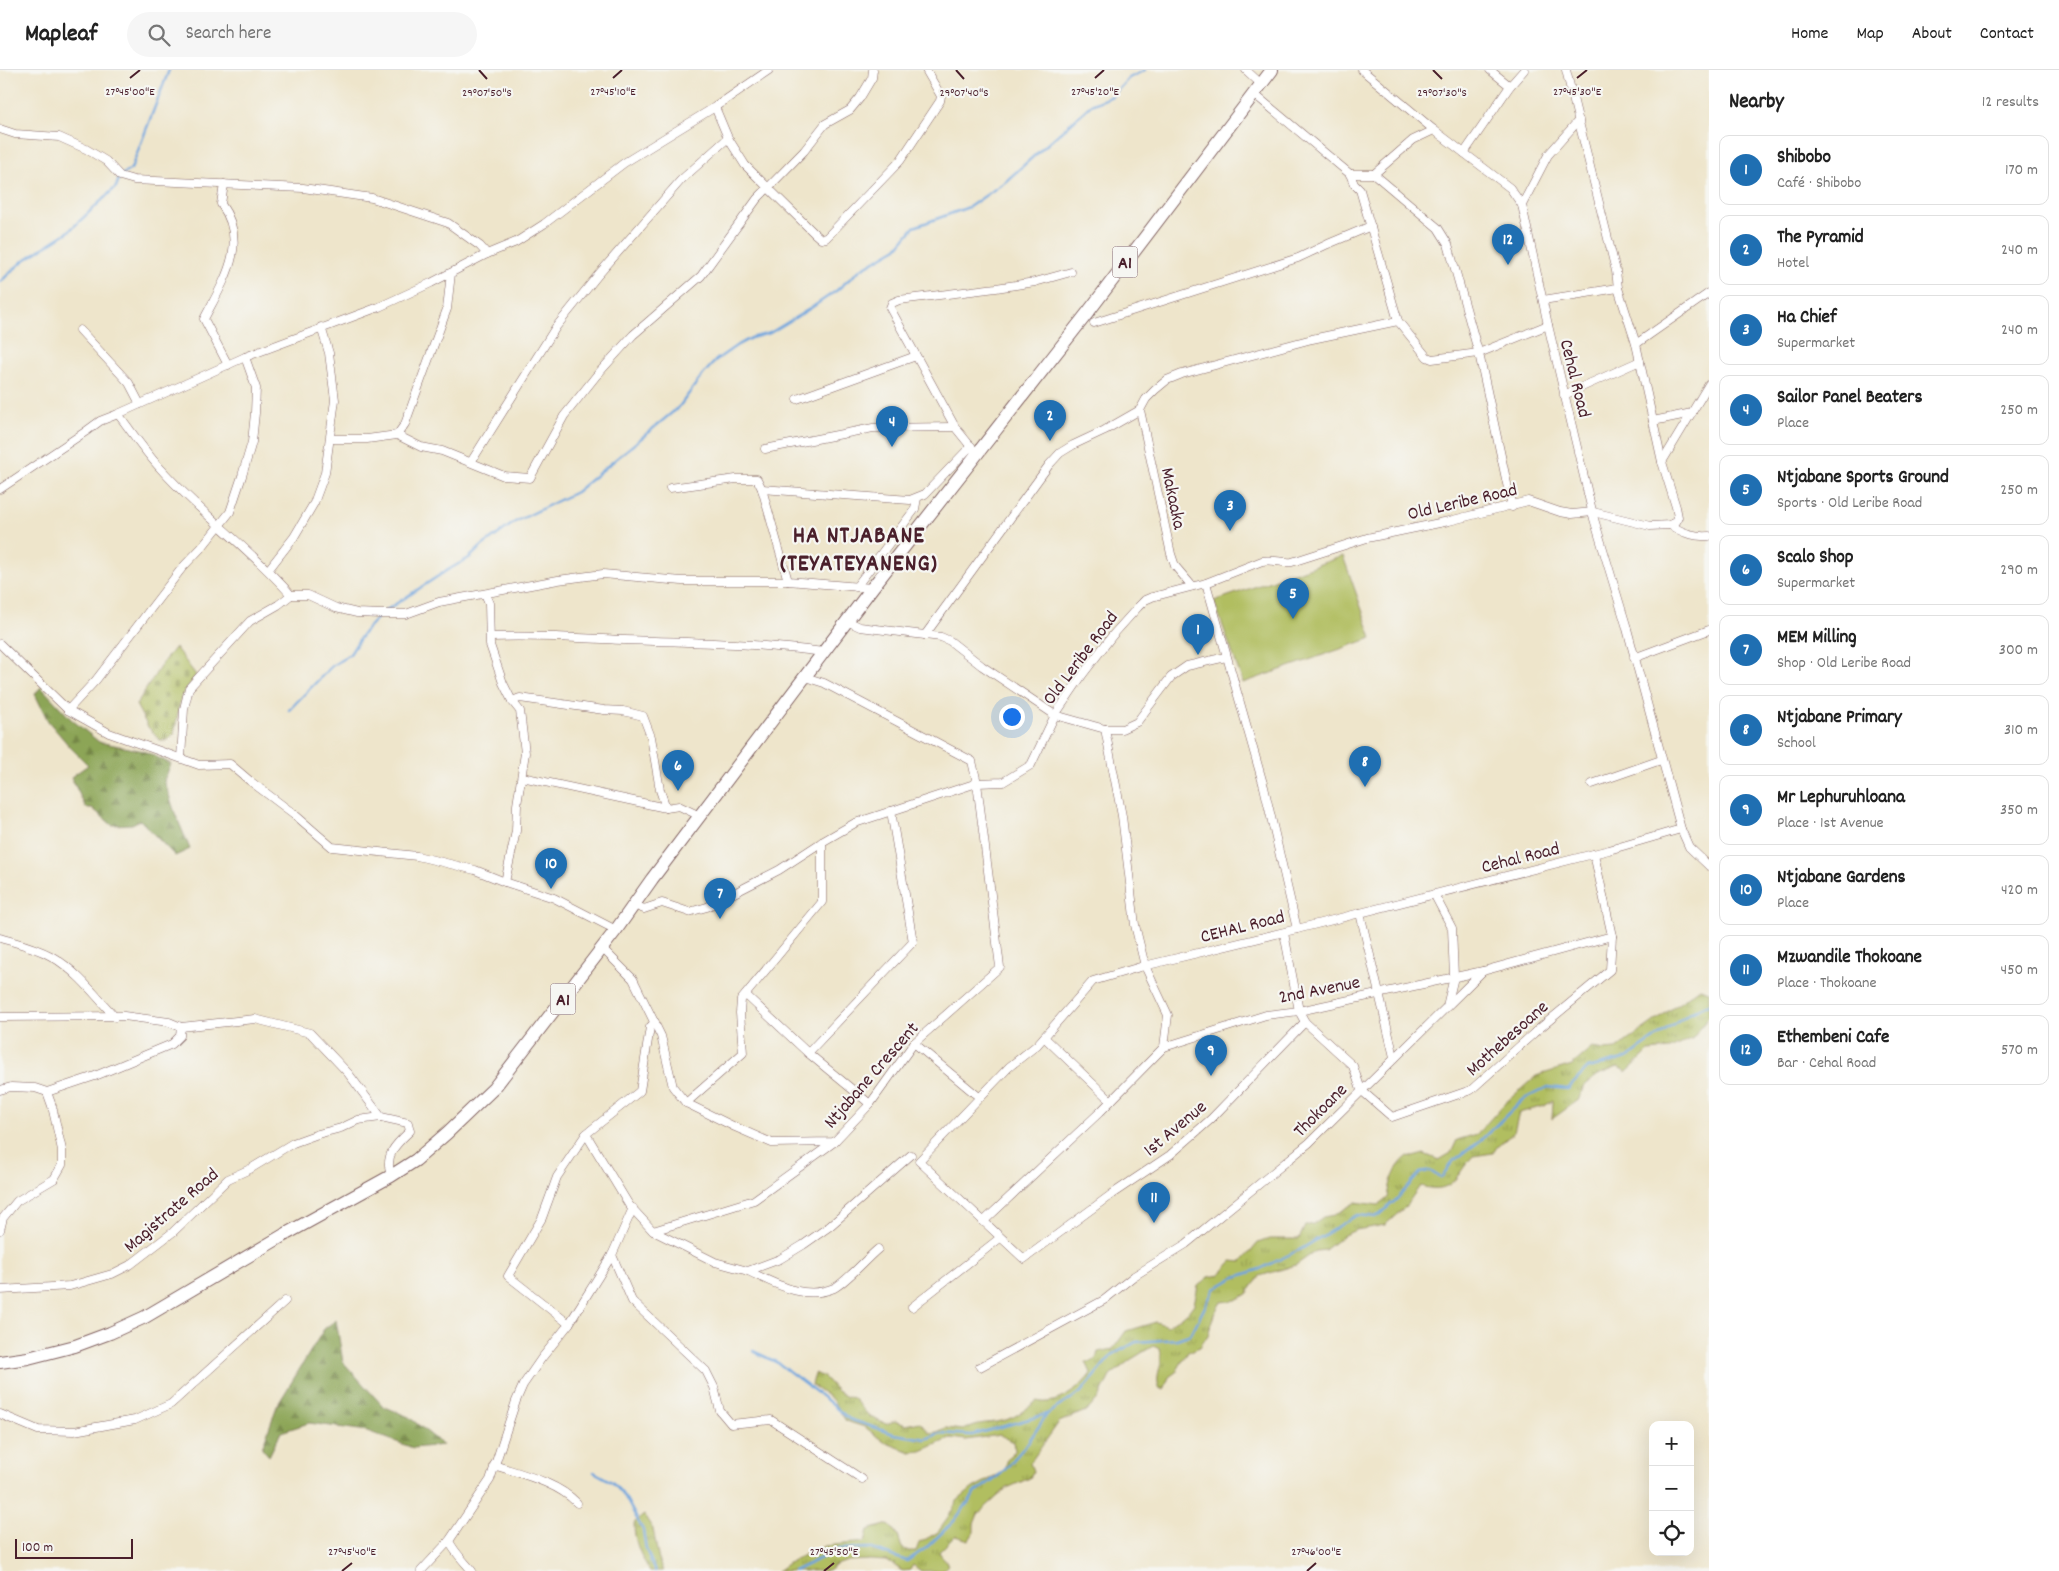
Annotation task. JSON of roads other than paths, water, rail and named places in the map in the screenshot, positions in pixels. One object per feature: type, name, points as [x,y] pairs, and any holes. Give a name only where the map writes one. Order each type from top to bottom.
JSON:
[{"type":"main road","name":"A1","points":[[0,1362],[28,1358],[75,1346],[128,1325],[152,1313],[284,1234],[391,1176],[416,1160],[448,1133],[494,1088],[616,930],[974,450],[1089,311],[1272,70]]},
{"type":"street","points":[[0,489],[100,421],[245,357],[379,306],[516,242],[544,224],[624,163],[715,107],[769,70]]},
{"type":"street","points":[[331,439],[368,439],[397,435],[421,447],[442,451],[504,476],[530,478],[553,433],[577,398],[633,335],[701,276],[766,188],[804,151],[825,124],[850,110],[867,86],[873,70]]},
{"type":"street","points":[[715,107],[728,138],[745,165],[766,188],[821,239],[826,238],[900,161],[940,102],[941,96],[926,70]]},
{"type":"street","points":[[1246,70],[1257,89],[1350,174],[1354,184],[1360,190],[1398,321],[1427,357],[1432,359],[1479,353],[1548,325]]},
{"type":"street","name":"Cehal Road","points":[[1297,929],[1594,854],[1681,828],[1593,512],[1542,300],[1522,205],[1510,188],[1434,130],[1362,70]]},
{"type":"street","points":[[1490,70],[1510,86]]},
{"type":"street","points":[[1464,153],[1510,86],[1524,70]]},
{"type":"street","points":[[1566,70],[1616,271],[1618,288],[1636,344],[1662,462],[1677,512],[1676,522],[1670,525]]},
{"type":"street","points":[[1522,205],[1548,155],[1579,120]]},
{"type":"street","points":[[0,129],[15,134],[59,137],[86,149],[106,161],[120,176],[134,180],[303,188],[372,198],[448,223],[480,246],[487,254]]},
{"type":"street","points":[[1374,174],[1412,140],[1434,130]]},
{"type":"street","points":[[471,462],[556,327],[598,275],[675,187],[728,138]]},
{"type":"street","points":[[1350,174],[1374,174],[1438,228],[1448,244],[1479,353],[1512,507]]},
{"type":"street","points":[[224,184],[220,204],[227,212],[234,238],[233,256],[224,284],[204,319],[228,365]]},
{"type":"street","points":[[1094,323],[1298,258],[1371,226]]},
{"type":"street","points":[[762,489],[823,492],[902,500],[918,498],[925,494],[974,450],[955,427],[936,388],[890,308],[892,303],[1035,282],[1071,272]]},
{"type":"street","points":[[397,435],[405,424],[447,309],[451,273]]},
{"type":"street","points":[[1542,300],[1618,288]]},
{"type":"street","points":[[1636,344],[1709,293]]},
{"type":"street","points":[[925,635],[1055,459],[1073,445],[1105,430],[1140,410],[1155,390],[1167,380],[1182,374],[1312,339],[1398,321]]},
{"type":"street","points":[[269,569],[294,537],[314,503],[326,473],[335,400],[329,353],[321,327]]},
{"type":"street","points":[[80,330],[129,383],[140,404]]},
{"type":"street","points":[[797,399],[916,356]]},
{"type":"street","points":[[68,710],[96,680],[176,575],[203,546],[230,512],[252,442],[256,388],[245,357]]},
{"type":"street","points":[[1564,395],[1640,361]]},
{"type":"street","points":[[1662,462],[1709,384]]},
{"type":"street","name":"Makaaka","points":[[1140,410],[1171,554],[1176,566],[1192,586]]},
{"type":"street","points":[[1652,421],[1692,412]]},
{"type":"street","points":[[118,414],[161,469],[219,526],[269,569],[291,595]]},
{"type":"street","points":[[765,449],[873,428],[955,427]]},
{"type":"street","points":[[670,488],[736,479],[757,479],[762,489],[788,581]]},
{"type":"street","points":[[856,587],[915,509],[918,498]]},
{"type":"street","name":"Old Leribe Road","points":[[634,904],[644,909],[662,903],[689,912],[707,907],[779,870],[855,823],[977,784],[1003,782],[1031,765],[1055,715],[1112,636],[1145,600],[1206,582],[1262,561],[1292,562],[1367,538],[1512,507],[1528,501],[1560,512],[1572,514],[1593,512],[1644,525],[1670,525]]},
{"type":"street","points":[[1670,525],[1696,537],[1709,536]]},
{"type":"street","points":[[180,758],[184,709],[190,688],[250,621],[291,595],[308,596],[336,608],[357,613],[406,614],[439,602],[558,580],[603,574],[682,581],[788,581],[872,588]]},
{"type":"street","name":"CEHAL Road","points":[[919,1160],[1008,1067],[1037,1045],[1093,981],[1145,966],[1297,929],[1264,787],[1206,582]]},
{"type":"street","points":[[485,594],[488,603],[490,645],[494,660],[512,700],[520,711],[525,753],[516,831],[505,882]]},
{"type":"street","points":[[848,621],[860,627],[941,637],[950,641],[982,666],[1055,715],[1105,729],[1122,728],[1136,722],[1171,677],[1187,666],[1226,657]]},
{"type":"street","points":[[1634,658],[1709,630]]},
{"type":"street","points":[[491,637],[546,636],[720,642],[823,652]]},
{"type":"street","points":[[0,644],[68,710],[109,733],[199,765],[230,764],[294,814],[332,847],[417,856],[475,870],[554,898],[616,930]]},
{"type":"street","name":"Ntjabane Crescent","points":[[602,948],[633,979],[661,1036],[673,1087],[686,1102],[772,1143],[834,1142],[870,1104],[914,1043],[1000,967],[977,784],[972,761],[824,683],[806,677]]},
{"type":"street","points":[[512,700],[520,698],[623,711],[643,716],[651,737],[660,790],[666,808]]},
{"type":"street","points":[[1105,729],[1122,816],[1135,925],[1145,966],[1168,1015],[1164,1047]]},
{"type":"street","points":[[1592,784],[1661,760]]},
{"type":"street","points":[[522,777],[666,808],[679,806],[696,812],[700,816]]},
{"type":"street","points":[[808,1053],[913,942],[891,811]]},
{"type":"street","points":[[1681,828],[1689,847],[1709,866]]},
{"type":"street","points":[[686,1102],[743,1053],[741,1000],[822,902],[822,842]]},
{"type":"street","points":[[1594,854],[1612,936]]},
{"type":"street","points":[[1434,894],[1452,928],[1454,977],[1447,1006]]},
{"type":"street","points":[[1360,913],[1394,1057]]},
{"type":"street","points":[[1284,932],[1299,1011],[1305,1022],[1353,1066],[1361,1090]]},
{"type":"street","name":"Thokoane","points":[[980,1367],[1104,1300],[1134,1276],[1186,1244],[1309,1143],[1483,971],[1612,936]]},
{"type":"street","name":"Mothebesoane","points":[[1361,1090],[1392,1117],[1472,1090],[1534,1033],[1610,970],[1612,936]]},
{"type":"street","points":[[0,938],[23,944],[52,956],[76,976],[115,1017]]},
{"type":"street","name":"2nd Avenue","points":[[984,1222],[1111,1101],[1164,1047],[1266,1015],[1299,1011],[1483,971]]},
{"type":"street","points":[[746,995],[808,1053],[870,1104]]},
{"type":"street","points":[[0,1017],[115,1017],[168,1022],[180,1027],[255,1018],[310,1033],[348,1073],[381,1117],[408,1123],[410,1131],[390,1154],[388,1166],[391,1176]]},
{"type":"street","points":[[570,1324],[508,1276],[542,1218],[557,1177],[586,1134],[640,1092],[650,1027],[654,1022]]},
{"type":"street","name":"1st Avenue","points":[[919,1160],[1000,1238],[1024,1258],[1112,1194],[1170,1155],[1211,1119],[1305,1022]]},
{"type":"street","points":[[0,1090],[19,1087],[35,1088],[47,1092],[95,1076],[172,1044],[180,1036],[180,1027]]},
{"type":"street","points":[[1044,1037],[1111,1101]]},
{"type":"street","points":[[914,1043],[979,1097]]},
{"type":"street","points":[[0,1230],[3,1218],[16,1202],[54,1179],[62,1164],[62,1150],[47,1092]]},
{"type":"street","name":"Magistrate Road","points":[[0,1290],[70,1286],[112,1274],[130,1265],[173,1232],[228,1179],[293,1143],[341,1128],[358,1120],[381,1117]]},
{"type":"street","points":[[586,1134],[629,1205],[652,1231],[715,1262],[748,1271],[790,1290],[815,1293],[835,1288],[878,1249]]},
{"type":"street","points":[[652,1231],[754,1200],[834,1142]]},
{"type":"street","points":[[748,1271],[780,1259],[830,1226],[911,1155]]},
{"type":"street","points":[[422,1571],[449,1541],[490,1480],[523,1385],[540,1359],[570,1324],[612,1255],[633,1208]]},
{"type":"street","points":[[912,1307],[1000,1238]]},
{"type":"street","points":[[612,1255],[632,1301],[706,1371],[714,1388],[720,1411],[731,1424],[771,1420],[862,1479]]},
{"type":"street","points":[[0,1414],[38,1430],[74,1431],[135,1420],[171,1404],[285,1301]]},
{"type":"street","points":[[494,1465],[542,1482],[570,1497],[577,1503]]},
{"type":"street","points":[[449,1541],[453,1550],[460,1555],[472,1571]]},
{"type":"waterway","points":[[0,282],[23,261],[68,232],[116,187],[120,176],[131,169],[169,70]]},
{"type":"waterway","points":[[385,611],[469,558],[515,522],[576,492],[679,407],[716,360],[736,346],[751,338],[770,333],[811,308],[836,291],[861,269],[897,248],[914,227],[969,207],[1005,182],[1091,105],[1112,96],[1129,78],[1145,70]]},
{"type":"waterway","points":[[289,710],[332,666],[350,654],[364,632],[379,616]]},
{"type":"waterway","points":[[794,1571],[840,1549],[869,1548],[907,1561],[926,1548],[954,1521],[976,1492],[1002,1473],[1027,1444],[1047,1414],[1080,1393],[1112,1355],[1136,1342],[1177,1339],[1191,1334],[1214,1289],[1233,1278],[1260,1269],[1303,1248],[1357,1215],[1376,1217],[1396,1200],[1420,1173],[1430,1171],[1441,1178],[1452,1162],[1481,1140],[1522,1100],[1548,1087],[1568,1089],[1588,1068],[1627,1058],[1690,1013],[1709,1004]]},
{"type":"waterway","points":[[753,1351],[778,1363],[849,1419],[894,1434],[926,1439],[940,1433],[972,1435],[1047,1414]]},
{"type":"waterway","points":[[594,1472],[612,1482],[625,1497],[643,1530],[646,1549],[655,1571]]},
{"type":"place","name":"Ethembeni Cafe","points":[[1508,265]]},
{"type":"place","name":"The Pyramid","points":[[1050,441]]},
{"type":"place","name":"Sailor Panel Beaters","points":[[892,447]]},
{"type":"place","name":"Ha Chief","points":[[1230,531]]},
{"type":"place","name":"Ntjabane Sports Ground","points":[[1293,619]]},
{"type":"place","name":"Shibobo","points":[[1198,655]]},
{"type":"place","name":"Ntjabane Primary","points":[[1365,787]]},
{"type":"place","name":"Scalo Shop","points":[[678,791]]},
{"type":"place","name":"Ntjabane Gardens","points":[[551,889]]},
{"type":"place","name":"MEM Milling","points":[[720,919]]},
{"type":"place","name":"Mr Lephuruhloana","points":[[1211,1076]]},
{"type":"place","name":"Mzwandile Thokoane","points":[[1154,1223]]},
{"type":"district","name":"HA NTJABANE (TEYATEYANENG)","points":[[859,548]]}]
